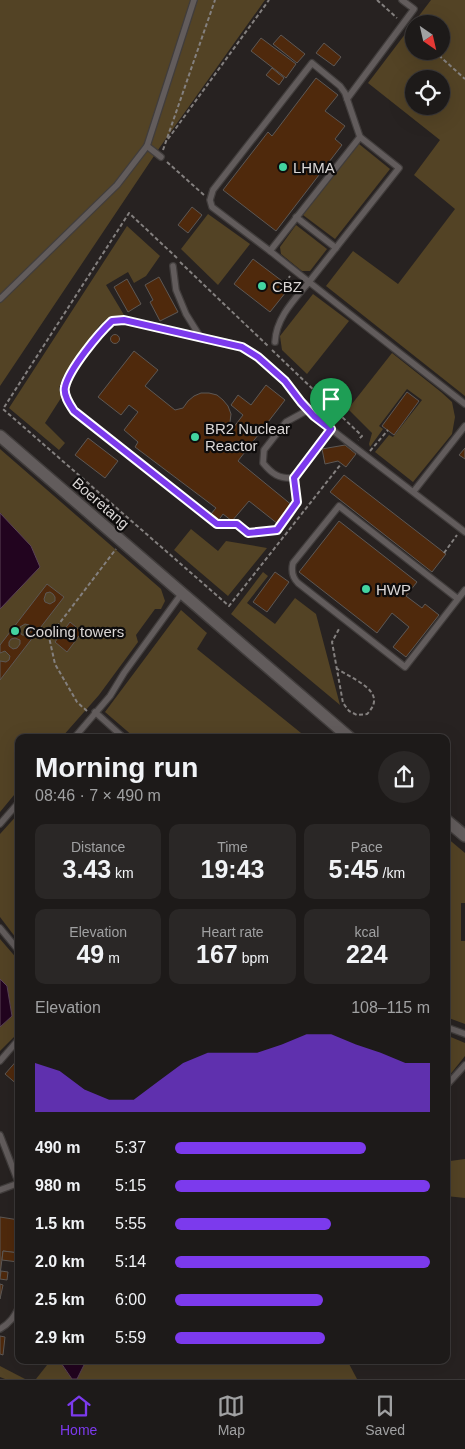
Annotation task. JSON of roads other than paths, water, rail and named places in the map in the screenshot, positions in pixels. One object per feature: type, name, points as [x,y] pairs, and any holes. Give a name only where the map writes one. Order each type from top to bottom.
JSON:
[{"type":"street","name":"Boeretang","points":[[0,436],[345,734]]},
{"type":"street","points":[[450,823],[465,836]]},
{"type":"lane","points":[[0,299],[117,185],[147,146],[194,0]]},
{"type":"lane","points":[[346,98],[414,10],[402,0]]},
{"type":"lane","points":[[275,342],[276,332],[282,317],[309,282],[399,168],[360,137],[340,86],[312,62],[213,190],[210,200],[212,207],[270,251],[309,282],[465,404]]},
{"type":"lane","points":[[270,251],[360,137]]},
{"type":"lane","points":[[147,146],[161,157]]},
{"type":"lane","points":[[296,217],[336,248]]},
{"type":"lane","points":[[173,266],[176,290],[186,314],[201,338]]},
{"type":"lane","points":[[331,429],[294,478],[297,502],[277,530],[248,533],[237,524],[217,524],[74,411],[68,402],[64,388],[70,374],[102,330],[112,321],[124,320],[242,347],[258,357],[285,381],[308,410],[463,530]]},
{"type":"lane","points":[[294,478],[283,479],[272,473],[263,463],[264,450],[286,422],[308,410]]},
{"type":"lane","points":[[414,491],[465,426]]},
{"type":"lane","points":[[458,599],[339,506],[293,563],[291,569],[294,580],[298,584],[405,667],[458,599],[465,590]]},
{"type":"lane","points":[[77,734],[116,688],[124,673],[182,593]]},
{"type":"lane","points":[[94,714],[119,734]]},
{"type":"lane","points":[[0,824],[15,807]]},
{"type":"lane","points":[[0,928],[15,946]]},
{"type":"lane","points":[[450,1028],[465,1034]]},
{"type":"lane","points":[[0,1061],[15,1044]]},
{"type":"lane","points":[[450,1082],[465,1065]]},
{"type":"lane","points":[[0,1135],[15,1173]]},
{"type":"lane","points":[[0,1190],[15,1184]]},
{"type":"lane","points":[[0,1329],[15,1316]]},
{"type":"place","name":"LHMA","points":[[283,167]]},
{"type":"place","name":"CBZ","points":[[262,286]]},
{"type":"place","name":"BR2 Nuclear Reactor","points":[[195,437]]},
{"type":"place","name":"HWP","points":[[366,589]]},
{"type":"place","name":"Cooling towers","points":[[15,631]]}]
